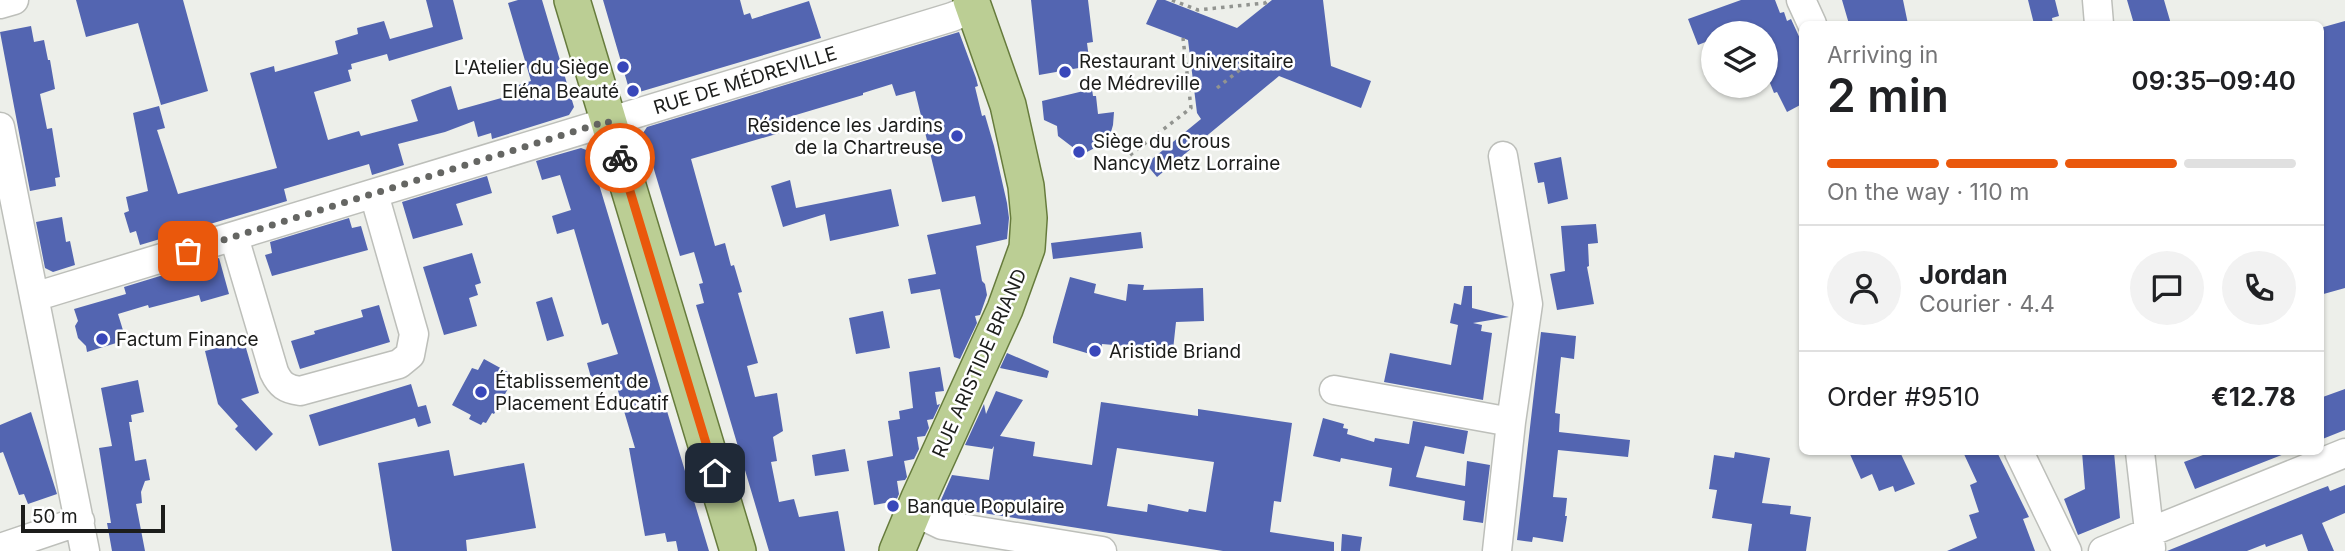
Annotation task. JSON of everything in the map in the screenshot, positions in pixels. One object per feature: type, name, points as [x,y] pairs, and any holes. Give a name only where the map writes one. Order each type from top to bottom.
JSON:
[{"type":"main road","points":[[572,0],[738,551]]},
{"type":"main road","name":"RUE ARISTIDE BRIAND","points":[[897,551],[1005,309],[1027,248],[1026,186],[1008,105],[972,4]]},
{"type":"street","points":[[0,4],[14,0]]},
{"type":"street","points":[[1801,0],[1811,21]]},
{"type":"street","points":[[2097,0],[2099,21]]},
{"type":"street","name":"RUE DE MÉDREVILLE","points":[[34,297],[608,121],[972,4]]},
{"type":"street","points":[[0,127],[85,551]]},
{"type":"street","points":[[1497,551],[1511,422],[1528,304],[1503,156]]},
{"type":"street","points":[[234,237],[279,383],[290,390],[300,391],[399,364],[410,355],[414,334],[374,194]]},
{"type":"street","points":[[1334,390],[1511,422]]},
{"type":"street","points":[[2020,455],[2067,551]]},
{"type":"street","points":[[2140,455],[2150,541]]},
{"type":"street","points":[[2103,551],[2150,541],[2328,456]]},
{"type":"street","points":[[913,511],[942,525],[1102,551]]},
{"type":"street","points":[[0,548],[80,521]]},
{"type":"path","points":[[1172,0],[1198,10],[1265,3],[1269,0]]},
{"type":"path","points":[[1183,38],[1191,108]]},
{"type":"path","points":[[1217,88],[1241,69]]},
{"type":"path","points":[[1130,155],[1196,104]]},
{"type":"building","points":[[76,0],[183,0],[208,91],[161,105],[138,23],[86,37]]},
{"type":"building","points":[[426,0],[453,0],[463,39],[389,61],[387,54],[351,64],[352,69],[348,70],[351,81],[314,92],[328,140],[359,131],[361,136],[418,121],[411,100],[451,86],[458,110],[505,97],[503,90],[531,81],[508,3],[518,0],[542,0],[574,107],[569,115],[492,139],[491,133],[478,137],[474,121],[445,132],[398,144],[404,165],[372,175],[369,164],[284,189],[287,201],[140,245],[136,231],[130,233],[124,213],[129,211],[126,197],[148,191],[133,113],[159,106],[165,128],[157,130],[178,194],[277,168],[250,73],[274,66],[275,72],[338,54],[335,41],[358,34],[357,28],[384,21],[390,39],[433,27]]},
{"type":"building","points":[[603,0],[740,0],[744,15],[750,13],[752,19],[809,1],[821,38],[636,93],[629,89]]},
{"type":"building","points":[[1031,0],[1088,0],[1093,42],[1087,43],[1090,66],[1039,75]]},
{"type":"building","points":[[1157,0],[1165,0],[1237,28],[1272,0],[1323,0],[1331,66],[1371,81],[1361,108],[1279,76],[1157,177],[1146,164],[1201,119],[1197,113],[1188,40],[1146,24]]},
{"type":"building","points":[[1741,0],[1775,0],[1780,13],[1784,12],[1787,21],[1791,19],[1799,36],[1799,106],[1787,112],[1778,94],[1778,21],[1701,21],[1701,44],[1698,45],[1688,19]]},
{"type":"building","points":[[1842,0],[1903,0],[1907,21],[1848,21]]},
{"type":"building","points":[[2028,0],[2055,0],[2059,16],[2052,18],[2052,21],[2033,21]]},
{"type":"building","points":[[2127,0],[2164,0],[2170,21],[2133,21]]},
{"type":"building","points":[[2345,21],[2345,288],[2324,294],[2324,27]]},
{"type":"building","points":[[31,26],[34,42],[44,40],[50,60],[55,89],[40,94],[47,129],[52,128],[60,177],[55,178],[56,186],[30,191],[0,32]]},
{"type":"building","points":[[959,32],[976,78],[978,86],[975,87],[982,116],[985,115],[994,146],[1009,218],[1007,239],[976,246],[987,295],[980,315],[975,316],[977,323],[960,359],[954,357],[940,289],[911,294],[908,279],[936,274],[927,235],[981,224],[975,196],[942,202],[915,91],[896,96],[892,84],[779,120],[783,132],[691,159],[715,246],[725,243],[742,292],[738,293],[758,363],[747,366],[755,397],[777,393],[783,431],[773,437],[777,461],[771,462],[779,502],[794,499],[799,517],[838,511],[845,551],[769,551],[696,305],[704,303],[699,284],[703,283],[694,252],[680,256],[643,133],[647,127]]},
{"type":"building","points":[[1092,89],[1093,96],[1096,96],[1098,114],[1114,112],[1113,125],[1102,144],[1074,159],[1075,149],[1058,136],[1057,126],[1044,120],[1042,101]]},
{"type":"building","points":[[581,148],[589,151],[709,551],[678,551],[676,541],[667,542],[665,533],[645,536],[629,448],[635,448],[613,374],[592,381],[587,363],[618,354],[608,323],[602,325],[574,229],[557,234],[552,216],[571,210],[560,175],[542,180],[536,161]]},
{"type":"building","points":[[1561,157],[1568,199],[1548,204],[1544,182],[1538,183],[1534,163]]},
{"type":"building","points":[[487,176],[492,193],[456,204],[463,225],[413,239],[402,202]]},
{"type":"building","points":[[790,180],[796,208],[891,189],[899,226],[830,241],[825,214],[783,227],[771,186]]},
{"type":"building","points":[[62,217],[66,242],[70,241],[75,265],[53,272],[45,268],[36,222]]},
{"type":"building","points":[[349,218],[352,228],[361,226],[368,250],[272,276],[265,255],[272,253],[270,242]]},
{"type":"building","points":[[1596,224],[1598,243],[1588,244],[1587,267],[1594,304],[1557,310],[1550,274],[1565,271],[1561,226]]},
{"type":"building","points":[[1141,232],[1143,248],[1053,259],[1051,243]]},
{"type":"building","points":[[472,253],[481,283],[475,285],[478,295],[469,298],[477,326],[444,335],[423,267]]},
{"type":"building","points":[[219,258],[229,294],[201,302],[199,295],[118,314],[126,340],[87,352],[86,346],[78,338],[75,326],[78,321],[74,309],[126,294],[124,287]]},
{"type":"building","points":[[1070,277],[1096,284],[1094,293],[1126,301],[1128,284],[1144,285],[1143,290],[1203,288],[1204,321],[1176,322],[1173,350],[1102,344],[1100,357],[1053,343]]},
{"type":"building","points":[[1464,286],[1472,286],[1472,308],[1509,317],[1473,323],[1482,325],[1481,331],[1492,333],[1483,400],[1384,382],[1390,353],[1451,365],[1458,325],[1450,323],[1454,303],[1461,305]]},
{"type":"building","points":[[552,297],[564,336],[547,341],[536,302]]},
{"type":"building","points":[[379,305],[390,342],[300,369],[291,341],[315,334],[314,331],[363,317],[361,310]]},
{"type":"building","points":[[883,311],[890,348],[856,354],[849,318]]},
{"type":"building","points":[[1541,332],[1576,336],[1574,359],[1561,357],[1555,413],[1560,414],[1559,432],[1630,440],[1628,457],[1558,450],[1553,497],[1567,498],[1563,542],[1533,537],[1532,542],[1517,540]]},
{"type":"building","points":[[244,341],[259,393],[241,399],[273,434],[256,451],[235,429],[238,426],[218,404],[205,351]]},
{"type":"building","points":[[1007,353],[1049,371],[1047,378],[1000,368]]},
{"type":"building","name":"Établissement de Placement Éducatif","points":[[484,359],[515,376],[494,414],[481,425],[469,419],[471,415],[452,405],[472,368],[478,370]]},
{"type":"building","points":[[940,367],[944,391],[935,392],[937,405],[940,404],[933,419],[927,420],[929,428],[925,436],[917,437],[919,449],[914,459],[904,461],[907,477],[897,481],[899,494],[896,501],[874,505],[867,461],[893,456],[888,421],[900,419],[899,411],[913,408],[909,372]]},
{"type":"building","points":[[138,380],[144,412],[131,415],[132,422],[129,422],[135,461],[146,459],[150,480],[145,481],[141,492],[142,503],[136,504],[145,551],[112,551],[107,523],[111,523],[99,448],[112,446],[101,388]]},
{"type":"building","points":[[411,384],[418,407],[426,405],[431,423],[418,427],[415,418],[319,446],[309,415]]},
{"type":"building","points":[[2345,389],[2345,430],[2324,438],[2324,397]]},
{"type":"building","points":[[996,391],[1023,400],[1000,436],[1035,442],[1033,456],[1092,465],[1101,402],[1198,416],[1198,409],[1292,423],[1281,502],[1274,501],[1270,532],[1334,542],[1334,551],[1223,551],[945,507],[941,500],[952,475],[989,480],[994,446],[992,449],[965,445],[984,404],[986,414]],"holes":[[[1117,448],[1214,462],[1206,512],[1189,509],[1188,512],[1148,504],[1147,512],[1107,506]]]},
{"type":"building","points":[[31,412],[57,494],[28,504],[24,494],[19,495],[3,452],[0,453],[0,425]]},
{"type":"building","points":[[1323,418],[1344,424],[1343,428],[1348,429],[1347,434],[1374,442],[1375,438],[1409,444],[1413,421],[1468,431],[1464,454],[1425,446],[1416,477],[1465,486],[1467,461],[1490,465],[1483,523],[1463,520],[1465,501],[1389,486],[1392,468],[1341,458],[1340,462],[1313,456]]},
{"type":"building","points":[[845,449],[849,471],[815,476],[812,455]]},
{"type":"building","points":[[449,450],[454,476],[524,463],[536,528],[466,540],[467,551],[392,551],[378,463]]},
{"type":"building","points":[[1735,452],[1770,458],[1762,503],[1791,506],[1790,514],[1811,517],[1806,551],[1748,551],[1752,524],[1712,518],[1717,490],[1709,489],[1714,455],[1734,458]]},
{"type":"building","points":[[1850,455],[1901,455],[1915,484],[1895,492],[1893,486],[1879,491],[1872,474],[1861,479]]},
{"type":"building","points":[[1964,455],[1998,455],[2029,517],[2023,519],[2035,551],[1947,551],[1977,538],[1969,515],[1979,512],[1970,485],[1977,482]]},
{"type":"building","points":[[2082,455],[2114,455],[2120,518],[2078,535],[2064,499],[2085,489]]},
{"type":"building","points":[[2203,455],[2281,455],[2195,489],[2184,462]]},
{"type":"building","points":[[2345,485],[2345,513],[2322,523],[2334,551],[2308,551],[2302,534],[2247,551],[2167,551],[2328,486],[2330,491]]},
{"type":"building","points":[[1342,534],[1362,537],[1360,551],[1341,551]]},
{"type":"way so far","points":[[188,251],[608,121],[620,158]]},
{"type":"place","name":"L'Atelier du Siège","points":[[623,67]]},
{"type":"place","name":"Restaurant Universitaire de Médreville","points":[[1065,72]]},
{"type":"place","name":"Eléna Beauté","points":[[633,91]]},
{"type":"place","name":"Résidence les Jardins de la Chartreuse","points":[[957,136]]},
{"type":"place","name":"Siège du Crous Nancy Metz Lorraine","points":[[1079,152]]},
{"type":"place","name":"Factum Finance","points":[[102,339]]},
{"type":"place","name":"Aristide Briand","points":[[1095,351]]},
{"type":"place","name":"Établissement de Placement Éducatif","points":[[481,392]]},
{"type":"place","name":"Banque Populaire","points":[[893,506]]},
{"type":"route","points":[[620,158],[715,473]]}]
